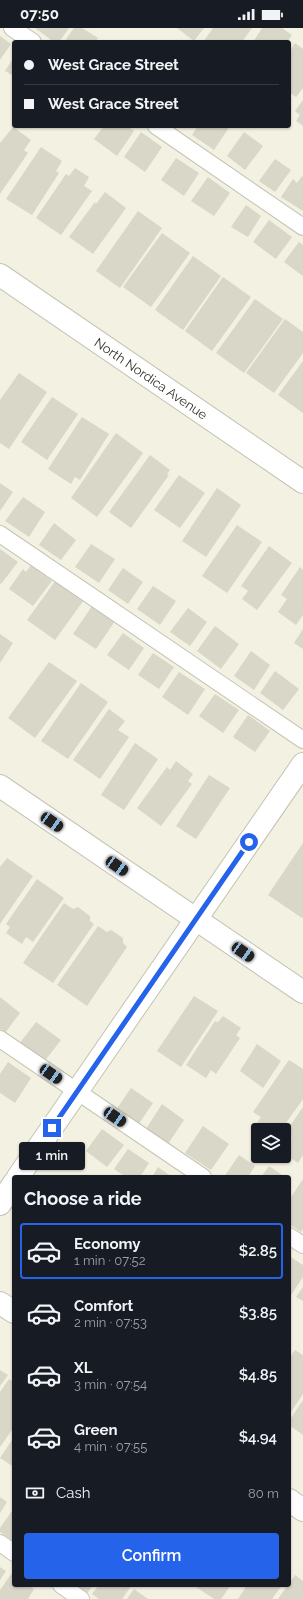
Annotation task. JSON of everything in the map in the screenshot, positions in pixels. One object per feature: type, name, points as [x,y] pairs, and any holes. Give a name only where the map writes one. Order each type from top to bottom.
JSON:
[{"type":"street","name":"North Nordica Avenue","points":[[0,275],[303,482]]},
{"type":"street","points":[[19,1175],[303,764]]},
{"type":"street","points":[[0,786],[303,992]]},
{"type":"street","points":[[0,1204],[12,1186]]},
{"type":"street","points":[[0,1303],[12,1311]]},
{"type":"street","points":[[291,1501],[303,1510]]},
{"type":"lane","points":[[12,28],[30,40]]},
{"type":"lane","points":[[159,128],[303,227]]},
{"type":"lane","points":[[0,534],[303,740]]},
{"type":"lane","points":[[0,1039],[199,1175]]},
{"type":"lane","points":[[291,1237],[303,1245]]},
{"type":"lane","points":[[0,1543],[12,1552]]},
{"type":"lane","points":[[64,1587],[81,1599]]},
{"type":"building","points":[[35,28],[69,28],[60,40],[51,40]]},
{"type":"building","points":[[74,28],[82,28],[98,38],[96,40],[65,40]]},
{"type":"building","points":[[177,28],[204,28],[195,40]]},
{"type":"building","points":[[213,28],[252,28],[243,40],[204,40]]},
{"type":"building","points":[[262,28],[282,28],[292,35],[288,40],[254,40]]},
{"type":"building","points":[[0,36],[11,44],[0,60]]},
{"type":"building","points":[[295,43],[303,49],[303,88],[296,97],[291,93],[291,50]]},
{"type":"building","points":[[12,60],[12,75],[5,71]]},
{"type":"building","points":[[303,100],[303,126],[296,121],[300,115],[295,111]]},
{"type":"building","points":[[12,128],[31,140],[24,150],[28,153],[0,194],[0,143]]},
{"type":"building","points":[[102,128],[130,128],[134,131],[117,156],[94,139]]},
{"type":"building","points":[[197,128],[229,128],[214,150],[192,135]]},
{"type":"building","points":[[141,132],[162,147],[145,172],[124,157]]},
{"type":"building","points":[[244,132],[263,146],[245,170],[227,156]]},
{"type":"building","points":[[41,147],[62,161],[56,171],[59,173],[32,215],[6,199]]},
{"type":"building","points":[[176,158],[199,173],[184,196],[161,180]]},
{"type":"building","points":[[275,159],[291,170],[275,192],[259,181]]},
{"type":"building","points":[[75,168],[89,177],[84,186],[92,191],[61,235],[36,218],[66,174],[69,176]]},
{"type":"building","points":[[302,176],[303,211],[281,197],[293,179],[297,183]]},
{"type":"building","points":[[208,177],[230,193],[214,216],[191,201]]},
{"type":"building","points":[[105,192],[126,208],[93,254],[69,237],[95,202],[96,204]]},
{"type":"building","points":[[246,205],[261,216],[248,237],[231,227]]},
{"type":"building","points":[[138,211],[162,228],[120,288],[96,271]]},
{"type":"building","points":[[269,220],[292,237],[276,259],[253,242]]},
{"type":"building","points":[[162,233],[190,253],[151,307],[123,287]]},
{"type":"building","points":[[299,242],[303,245],[303,276],[284,262]]},
{"type":"building","points":[[193,256],[221,276],[183,330],[155,310]]},
{"type":"building","points":[[223,277],[251,297],[212,351],[185,331]]},
{"type":"building","points":[[255,299],[283,319],[244,373],[216,353]]},
{"type":"building","points":[[285,319],[303,332],[303,353],[274,393],[246,373]]},
{"type":"building","points":[[303,361],[303,413],[278,395]]},
{"type":"building","points":[[19,373],[47,392],[9,449],[0,443],[0,400]]},
{"type":"building","points":[[52,397],[78,414],[47,460],[21,442]]},
{"type":"building","points":[[82,417],[109,434],[80,480],[75,477],[71,484],[48,469]]},
{"type":"building","points":[[116,433],[143,453],[97,517],[71,498]]},
{"type":"building","points":[[150,455],[170,470],[167,474],[169,475],[131,528],[109,512]]},
{"type":"building","points":[[179,475],[205,493],[180,528],[154,510]]},
{"type":"building","points":[[0,483],[13,492],[0,511]]},
{"type":"building","points":[[217,488],[241,505],[206,557],[182,541]]},
{"type":"building","points":[[23,497],[45,512],[29,537],[5,521]]},
{"type":"building","points":[[54,523],[76,540],[61,560],[39,545]]},
{"type":"building","points":[[237,525],[262,542],[227,593],[202,576]]},
{"type":"building","points":[[91,544],[115,559],[99,583],[75,567]]},
{"type":"building","points":[[269,546],[292,563],[257,610],[242,599],[248,591],[241,586]]},
{"type":"building","points":[[0,549],[18,562],[1,584],[0,583]]},
{"type":"building","points":[[31,565],[52,581],[33,606],[9,589],[23,569],[26,572]]},
{"type":"building","points":[[300,567],[303,570],[303,615],[296,625],[278,612],[287,599],[281,595]]},
{"type":"building","points":[[123,568],[143,582],[128,604],[108,590]]},
{"type":"building","points":[[56,580],[84,600],[55,640],[27,620]]},
{"type":"building","points":[[153,586],[176,601],[160,625],[137,609]]},
{"type":"building","points":[[92,606],[115,621],[96,649],[73,634]]},
{"type":"building","points":[[188,608],[207,622],[190,646],[170,632]]},
{"type":"building","points":[[215,626],[239,644],[221,669],[197,651]]},
{"type":"building","points":[[303,629],[303,649],[294,643]]},
{"type":"building","points":[[123,633],[144,648],[129,670],[107,655]]},
{"type":"building","points":[[0,634],[13,643],[0,663]]},
{"type":"building","points":[[251,651],[270,665],[254,690],[234,676]]},
{"type":"building","points":[[153,653],[174,667],[159,689],[138,675]]},
{"type":"building","points":[[49,662],[77,681],[35,738],[8,718]]},
{"type":"building","points":[[275,671],[299,689],[283,710],[260,693]]},
{"type":"building","points":[[179,672],[205,689],[188,715],[162,697]]},
{"type":"building","points":[[81,683],[108,702],[68,759],[41,741]]},
{"type":"building","points":[[215,694],[239,710],[223,733],[199,716]]},
{"type":"building","points":[[109,709],[125,721],[118,730],[129,737],[100,779],[73,760]]},
{"type":"building","points":[[248,715],[270,731],[255,752],[233,737]]},
{"type":"building","points":[[135,743],[158,759],[124,810],[101,795]]},
{"type":"building","points":[[176,761],[193,774],[188,781],[192,784],[161,826],[137,808],[167,767],[170,770]]},
{"type":"building","points":[[209,775],[230,788],[196,839],[176,826]]},
{"type":"building","points":[[303,843],[303,917],[302,918],[268,895]]},
{"type":"building","points":[[7,858],[33,876],[0,924],[0,867]]},
{"type":"building","points":[[37,879],[64,898],[33,942],[26,937],[22,944],[6,933],[10,927],[6,924]]},
{"type":"building","points":[[64,903],[73,909],[78,907],[90,916],[90,921],[94,924],[53,983],[23,963]]},
{"type":"building","points":[[98,926],[107,932],[111,930],[123,938],[123,943],[127,947],[87,1006],[57,985]]},
{"type":"building","points":[[194,996],[218,1011],[181,1067],[157,1051]]},
{"type":"building","points":[[0,997],[20,1013],[5,1033],[0,1029]]},
{"type":"building","points":[[223,1016],[241,1028],[236,1035],[240,1038],[216,1074],[211,1070],[206,1078],[186,1065],[215,1021],[218,1022]]},
{"type":"building","points":[[36,1022],[61,1040],[44,1062],[19,1044]]},
{"type":"building","points":[[257,1044],[281,1061],[263,1088],[240,1071]]},
{"type":"building","points":[[289,1060],[303,1069],[303,1099],[286,1123],[257,1123],[261,1117],[253,1112]]},
{"type":"building","points":[[8,1062],[31,1078],[15,1103],[0,1093],[0,1074]]},
{"type":"building","points":[[131,1088],[153,1103],[138,1125],[116,1110]]},
{"type":"building","points":[[162,1104],[184,1120],[168,1144],[146,1129]]},
{"type":"building","points":[[303,1107],[303,1155],[298,1163],[291,1158],[291,1124]]},
{"type":"building","points":[[203,1126],[229,1144],[211,1170],[185,1153]]},
{"type":"building","points":[[102,1129],[124,1145],[107,1167],[86,1151]]},
{"type":"building","points":[[128,1149],[149,1163],[141,1175],[123,1175],[114,1169]]},
{"type":"building","points":[[239,1155],[255,1166],[249,1175],[225,1175]]},
{"type":"building","points":[[269,1166],[282,1175],[262,1175]]},
{"type":"building","points":[[158,1167],[169,1175],[153,1175]]},
{"type":"building","points":[[303,1179],[303,1229],[301,1232],[291,1225],[291,1197]]},
{"type":"building","points":[[291,1257],[303,1265],[303,1277],[291,1295]]},
{"type":"building","points":[[303,1287],[303,1301],[296,1297]]},
{"type":"building","points":[[295,1350],[303,1355],[303,1394],[291,1412],[291,1356]]},
{"type":"building","points":[[0,1370],[8,1375],[0,1386]]},
{"type":"building","points":[[9,1379],[12,1381],[12,1430],[0,1447],[0,1392]]},
{"type":"building","points":[[303,1400],[303,1435],[291,1426],[291,1418]]},
{"type":"building","points":[[12,1440],[12,1466],[0,1458]]},
{"type":"building","points":[[0,1497],[7,1502],[0,1513]]},
{"type":"building","points":[[12,1511],[12,1541],[0,1532],[0,1528]]},
{"type":"building","points":[[0,1567],[6,1571],[0,1580]]},
{"type":"building","points":[[11,1574],[12,1587],[30,1587],[34,1589],[28,1599],[0,1599],[0,1590]]},
{"type":"building","points":[[295,1575],[303,1581],[303,1599],[278,1599],[286,1587],[291,1587],[291,1581]]},
{"type":"building","points":[[73,1587],[92,1587],[85,1596]]},
{"type":"building","points":[[97,1587],[131,1587],[122,1599],[99,1599],[92,1594]]},
{"type":"building","points":[[196,1587],[230,1587],[221,1599],[214,1599]]},
{"type":"building","points":[[246,1587],[281,1587],[272,1599],[238,1599]]},
{"type":"building","points":[[134,1589],[148,1599],[127,1599]]},
{"type":"route","points":[[52,1128],[249,842]]}]
